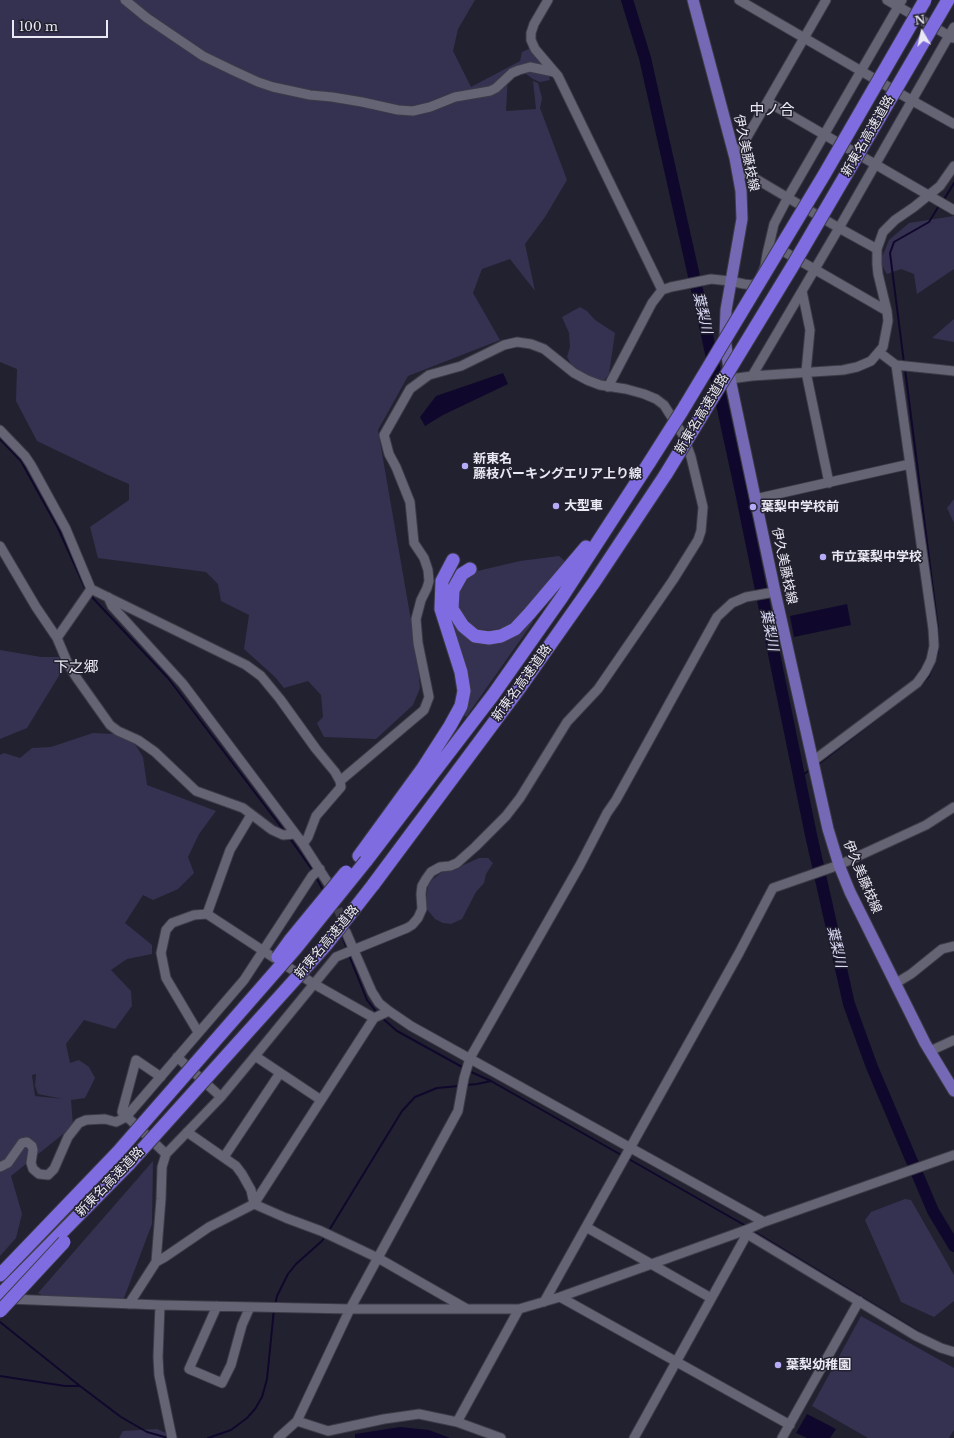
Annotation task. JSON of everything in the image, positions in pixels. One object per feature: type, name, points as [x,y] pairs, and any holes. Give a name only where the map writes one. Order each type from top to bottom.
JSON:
[{"type":"highway","name":"新東名高速道路","points":[[0,1275],[118,1152],[296,948],[363,858],[493,695],[562,597],[686,404],[824,176],[925,0]]},
{"type":"highway","name":"新東名高速道路","points":[[61,1239],[93,1201],[129,1164],[321,951],[373,885],[521,686],[595,580],[666,474],[792,267],[948,0]]},
{"type":"highway","points":[[470,569],[462,574],[453,590],[452,608],[463,626],[475,636],[489,638],[501,636],[515,629],[529,614],[618,510]]},
{"type":"highway","points":[[363,858],[424,768],[461,706],[464,691],[461,672],[441,609],[442,581],[453,560]]},
{"type":"highway","points":[[0,1295],[61,1239]]},
{"type":"highway","points":[[0,1311],[61,1239]]},
{"type":"main road","name":"伊久美藤枝線","points":[[694,1],[735,158],[741,191],[742,219],[730,280],[726,310],[725,337],[730,379],[775,592],[828,829],[837,866],[930,1051],[954,1091]]},
{"type":"street","points":[[125,0],[147,18],[203,56],[258,82],[310,95],[362,102],[398,110],[413,111],[430,107],[455,97],[490,91],[496,88],[512,74],[530,67],[554,72]]},
{"type":"street","points":[[548,0],[534,24],[531,33],[531,40],[535,49],[558,76],[662,290]]},
{"type":"street","points":[[739,0],[954,124]]},
{"type":"street","points":[[735,158],[826,0]]},
{"type":"street","points":[[887,0],[900,3],[952,37]]},
{"type":"street","points":[[608,386],[652,303],[662,290],[710,278],[730,280],[753,285],[759,281],[765,266],[774,224],[787,198],[862,72],[900,3]]},
{"type":"street","points":[[752,376],[876,164],[911,100],[952,37],[954,27]]},
{"type":"street","points":[[768,102],[954,210]]},
{"type":"street","points":[[730,379],[752,376],[843,370],[857,367],[871,361],[883,347],[888,321],[878,274],[877,249],[883,232],[895,220],[940,186],[954,166]]},
{"type":"street","points":[[738,171],[751,176],[877,249]]},
{"type":"street","points":[[769,243],[887,311]]},
{"type":"street","points":[[802,291],[810,330],[806,372],[829,483]]},
{"type":"street","points":[[129,1304],[156,1262],[162,1167],[166,1154],[220,1097],[336,957],[412,925],[418,918],[422,909],[422,886],[426,878],[431,872],[440,867],[450,866],[457,863],[475,848],[506,816],[520,798],[567,722],[598,688],[673,580],[698,540],[702,531],[703,507],[691,457],[683,435],[673,417],[656,399],[626,389],[600,385],[574,373],[544,349],[531,344],[517,342],[504,345],[461,366],[429,375],[410,389],[384,435],[389,454],[396,467],[410,502],[414,543],[424,558],[428,570],[429,581],[421,600],[416,619],[418,642],[429,697],[424,710],[340,780]]},
{"type":"street","points":[[879,352],[896,365],[954,371]]},
{"type":"street","points":[[813,761],[917,683],[931,660],[934,646],[934,629],[896,365]]},
{"type":"street","points":[[0,430],[25,456],[31,465],[66,529],[92,588],[228,655],[246,665],[261,676],[280,699],[340,780],[341,787],[316,816],[308,838],[303,844]]},
{"type":"street","points":[[756,499],[910,464]]},
{"type":"street","points":[[0,546],[36,607],[57,638],[72,671],[110,725],[118,731],[138,740],[155,752],[196,791],[243,808],[272,830],[283,835],[295,834]]},
{"type":"street","points":[[57,638],[92,588]]},
{"type":"street","points":[[278,1438],[297,1422],[350,1309],[458,1112],[464,1078],[470,1058],[718,617],[732,603],[746,597],[775,592]]},
{"type":"street","points":[[108,597],[112,606],[183,684],[303,844],[330,886]]},
{"type":"street","points":[[544,1302],[739,953],[773,888],[837,866],[926,825],[954,807]]},
{"type":"street","points":[[207,914],[230,850],[251,815]]},
{"type":"street","points":[[0,1167],[8,1163],[22,1143],[27,1142],[32,1146],[33,1150],[31,1164],[33,1169],[39,1174],[48,1175],[54,1169],[68,1137],[79,1123],[86,1120],[105,1119],[116,1122],[126,1117],[244,980],[312,876],[320,869]]},
{"type":"street","points":[[198,1032],[166,978],[161,953],[166,930],[172,924],[194,915],[207,914],[314,984],[374,1018]]},
{"type":"street","points":[[346,932],[372,992],[379,1002],[389,1011],[411,1026],[764,1222]]},
{"type":"street","points":[[896,983],[911,974],[942,949],[954,946]]},
{"type":"street","points":[[156,1262],[209,1227],[254,1204],[374,1018],[389,1011]]},
{"type":"street","points":[[930,1051],[954,1040]]},
{"type":"street","points":[[255,1056],[321,1100]]},
{"type":"street","points":[[177,1057],[220,1097]]},
{"type":"street","points":[[161,1077],[136,1060],[122,1112],[166,1154]]},
{"type":"street","points":[[224,1157],[280,1072]]},
{"type":"street","points":[[187,1132],[236,1166],[251,1190],[254,1204]]},
{"type":"street","points":[[0,1298],[129,1304],[250,1307],[468,1310],[519,1309],[560,1297],[746,1232],[764,1222],[954,1155]]},
{"type":"street","points":[[254,1204],[286,1218],[322,1231],[378,1258],[468,1310]]},
{"type":"street","points":[[586,1227],[711,1298]]},
{"type":"street","points":[[634,1438],[746,1232]]},
{"type":"street","points":[[746,1232],[916,1336],[941,1348],[954,1352]]},
{"type":"street","points":[[560,1297],[790,1425]]},
{"type":"street","points":[[782,1438],[859,1301]]},
{"type":"street","points":[[160,1305],[158,1357],[159,1375],[172,1438]]},
{"type":"street","points":[[217,1306],[189,1369],[222,1383],[231,1366],[242,1325],[250,1307]]},
{"type":"street","points":[[457,1422],[519,1309]]},
{"type":"street","points":[[297,1422],[328,1434],[384,1419],[419,1414],[457,1422],[502,1438]]},
{"type":"shaded area","points":[[0,0],[475,0],[458,29],[453,51],[471,87],[520,61],[522,52],[531,48],[547,69],[550,80],[540,82],[519,69],[508,76],[506,111],[536,109],[533,81],[538,83],[542,98],[540,108],[567,180],[545,217],[525,244],[535,291],[510,259],[482,269],[473,293],[500,340],[408,376],[378,430],[417,655],[420,688],[413,705],[376,739],[324,737],[317,723],[323,717],[321,695],[308,681],[284,688],[275,677],[244,649],[249,615],[221,601],[218,584],[206,572],[98,558],[90,527],[129,500],[129,484],[37,441],[16,401],[17,369],[0,362]]},
{"type":"shaded area","points":[[954,216],[954,269],[917,294],[914,274],[901,269],[887,274],[880,262],[889,240],[909,223]]},
{"type":"shaded area","points":[[580,307],[587,311],[595,320],[615,333],[609,374],[603,382],[575,371],[567,357],[570,347],[569,333],[562,317]]},
{"type":"shaded area","points":[[954,319],[954,342],[932,338]]},
{"type":"shaded area","points":[[503,373],[508,384],[443,415],[425,426],[420,417],[436,396]]},
{"type":"shaded area","points":[[954,499],[954,523],[947,508]]},
{"type":"shaded area","points":[[559,556],[566,562],[518,620],[506,628],[490,630],[475,629],[457,608],[458,592],[469,573],[520,561]]},
{"type":"shaded area","points":[[847,604],[851,625],[794,637],[790,616]]},
{"type":"shaded area","points":[[449,619],[469,640],[485,643],[509,640],[531,620],[533,622],[466,717],[463,714]]},
{"type":"shaded area","points":[[0,650],[41,657],[59,657],[60,674],[27,728],[0,739]]},
{"type":"shaded area","points":[[93,733],[114,734],[135,744],[143,757],[147,785],[216,811],[199,834],[188,857],[194,873],[178,889],[153,900],[143,895],[125,923],[152,945],[152,954],[127,959],[111,970],[131,991],[132,1006],[115,1029],[84,1020],[66,1044],[70,1063],[79,1060],[89,1067],[95,1078],[85,1098],[71,1100],[73,1126],[11,1176],[22,1214],[16,1238],[0,1256],[0,755],[4,753],[20,758],[32,748],[51,747]],"holes":[[[36,1074],[35,1086],[38,1094],[63,1099],[35,1096],[32,1075]]]},
{"type":"shaded area","points":[[479,858],[488,858],[493,863],[486,874],[484,883],[476,892],[462,919],[451,924],[443,923],[435,919],[425,907],[428,886],[432,880],[443,871],[455,869]]},
{"type":"shaded area","points":[[153,1161],[152,1224],[124,1298],[45,1297],[38,1293]]},
{"type":"shaded area","points":[[905,1199],[911,1200],[954,1275],[954,1301],[934,1317],[901,1302],[865,1220],[871,1212]]},
{"type":"shaded area","points":[[861,1316],[954,1368],[954,1430],[949,1438],[868,1438],[812,1406]]},
{"type":"shaded area","points":[[807,1414],[836,1429],[830,1438],[807,1438],[796,1433]]},
{"type":"shaded area","points":[[400,1427],[429,1430],[450,1438],[355,1438],[355,1434]]},
{"type":"shaded area","points":[[157,1429],[177,1438],[119,1438],[123,1431]]},
{"type":"waterway","name":"葉梨川","points":[[627,0],[645,58],[702,312],[741,492],[811,835],[849,1004],[872,1067],[933,1211],[954,1246]]},
{"type":"waterway","points":[[943,201],[954,183]]},
{"type":"waterway","points":[[904,363],[890,253],[894,242],[929,222],[940,204]]},
{"type":"waterway","points":[[905,369],[938,629],[938,652],[929,676],[923,682]]},
{"type":"waterway","points":[[0,439],[21,461],[58,528],[86,590]]},
{"type":"waterway","points":[[90,595],[168,678],[285,832]]},
{"type":"waterway","points":[[817,765],[917,688]]},
{"type":"waterway","points":[[800,777],[811,769]]},
{"type":"waterway","points":[[289,837],[313,871]]},
{"type":"waterway","points":[[316,877],[323,890]]},
{"type":"waterway","points":[[343,938],[347,949]]},
{"type":"waterway","points":[[349,955],[367,1000],[378,1014]]},
{"type":"waterway","points":[[381,1017],[397,1031],[464,1068]]},
{"type":"waterway","points":[[469,1071],[491,1081],[623,1156]]},
{"type":"waterway","points":[[466,1085],[491,1081]]},
{"type":"waterway","points":[[328,1232],[402,1111],[415,1097],[437,1088],[459,1086]]},
{"type":"waterway","points":[[627,1158],[746,1226]]},
{"type":"waterway","points":[[753,1231],[924,1335]]},
{"type":"waterway","points":[[275,1305],[277,1296],[288,1274],[296,1264],[322,1241],[325,1236]]},
{"type":"waterway","points":[[208,1438],[231,1430],[247,1418],[255,1409],[262,1397],[267,1379],[274,1309]]},
{"type":"waterway","points":[[0,1322],[121,1417],[147,1432],[168,1438]]},
{"type":"waterway","points":[[0,1376],[65,1386],[80,1386]]},
{"type":"tunnel","points":[[333,896],[345,927]]},
{"type":"place","name":"新東名 藤枝パーキングエリア上り線","points":[[465,466]]},
{"type":"place","name":"大型車","points":[[556,506]]},
{"type":"place","name":"葉梨中学校前","points":[[753,507]]},
{"type":"place","name":"市立葉梨中学校","points":[[823,557]]},
{"type":"place","name":"葉梨幼稚園","points":[[778,1365]]},
{"type":"district","name":"中ノ合","points":[[772,111]]},
{"type":"district","name":"下之郷","points":[[76,668]]}]
